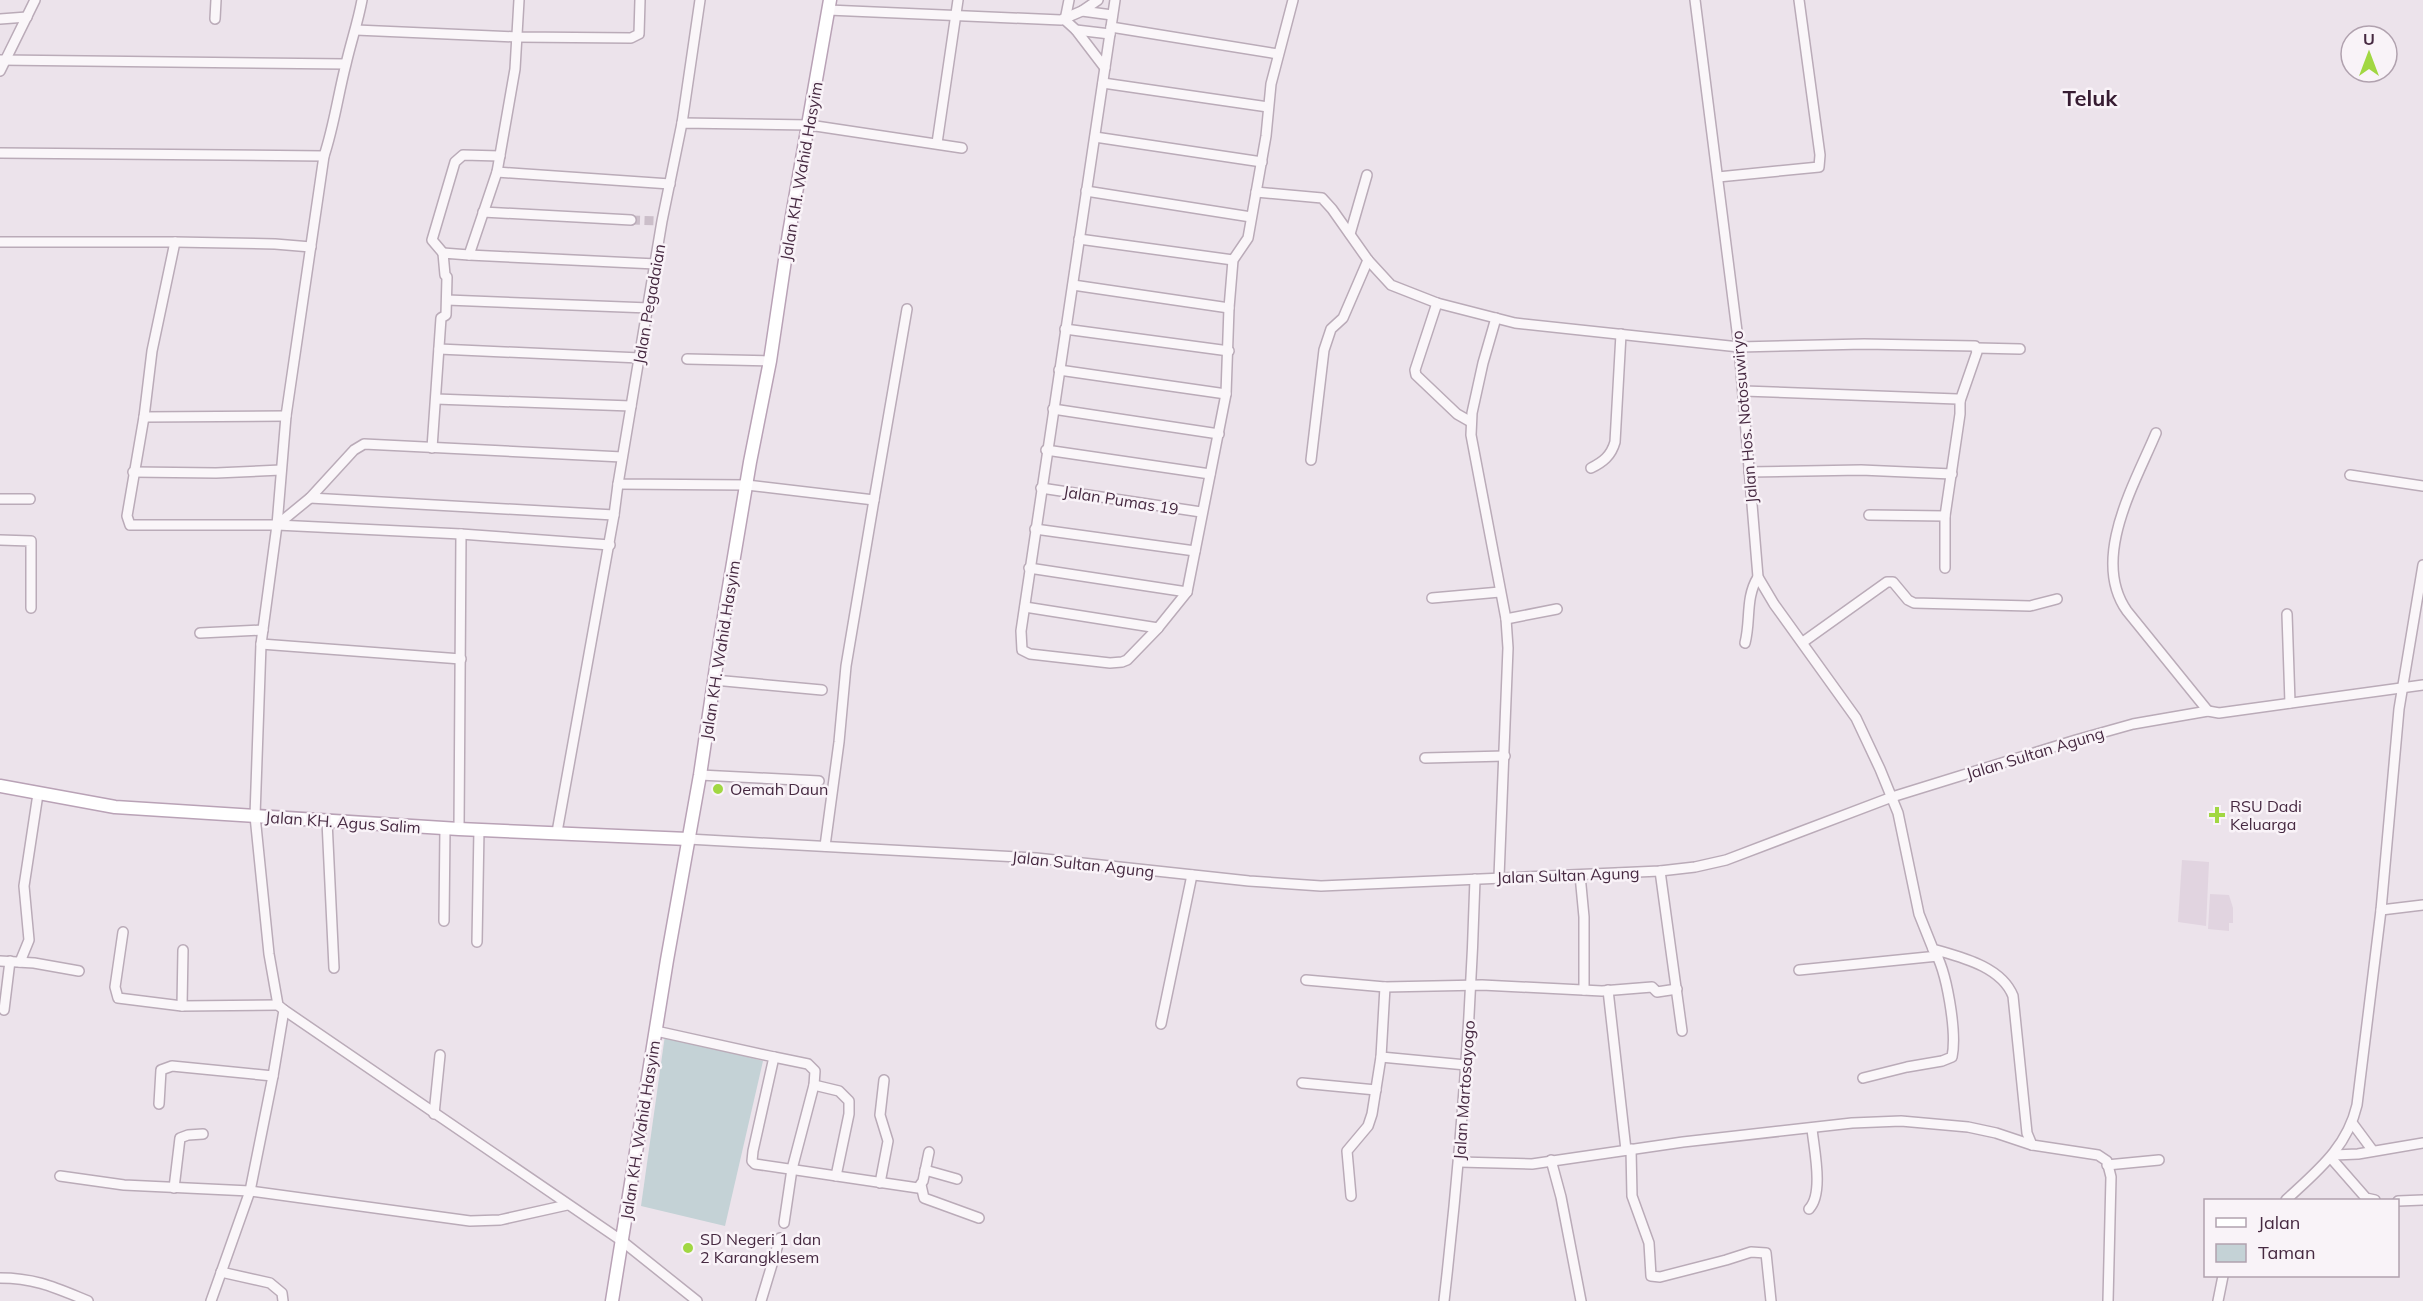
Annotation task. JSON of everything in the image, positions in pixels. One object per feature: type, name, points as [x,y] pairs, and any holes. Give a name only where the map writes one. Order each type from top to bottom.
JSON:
[{"type":"main road","name":"Jalan KH. Wahid Hasyim","points":[[612,1301],[714,680],[829,5]]},
{"type":"main road","name":"Jalan KH. Agus Salim","points":[[0,786],[115,807],[459,829],[688,839]]},
{"type":"street","points":[[0,71],[2,60],[36,0]]},
{"type":"street","points":[[215,19],[216,0]]},
{"type":"street","points":[[211,1301],[250,1191],[273,1076],[281,1008],[269,954],[255,816],[261,644],[278,520],[286,416],[324,156],[334,123],[345,64],[356,30],[362,0]]},
{"type":"street","points":[[469,255],[497,172],[515,69],[519,0]]},
{"type":"street","points":[[356,30],[517,37],[631,38],[639,34],[640,0]]},
{"type":"street","name":"Jalan Pegadaian","points":[[557,832],[610,545],[622,457],[649,308],[661,221],[682,123],[700,0]]},
{"type":"street","points":[[937,143],[958,0]]},
{"type":"street","points":[[1065,20],[1069,0]]},
{"type":"street","points":[[829,5],[956,15],[1065,20],[1098,0]]},
{"type":"street","points":[[1115,0],[1046,450],[1029,568],[1021,646],[1022,650],[1030,654],[1110,663],[1127,660],[1158,628],[1186,592],[1226,394],[1233,260],[1248,238],[1278,54],[1293,0]]},
{"type":"street","name":"Jalan Hos. Notosuwiryo","points":[[1695,0],[1744,391],[1758,577],[1774,604],[1856,718],[1892,797],[1898,813],[1919,914],[1944,971],[1953,1027],[1952,1057],[1863,1078]]},
{"type":"street","points":[[1718,177],[1819,166],[1820,154],[1799,0]]},
{"type":"street","points":[[1082,11],[1112,15]]},
{"type":"street","points":[[0,19],[27,17]]},
{"type":"street","points":[[1065,20],[1076,30],[1105,68]]},
{"type":"street","points":[[1076,30],[1110,30],[1278,54]]},
{"type":"street","points":[[2,60],[345,64]]},
{"type":"street","points":[[1103,84],[1268,107]]},
{"type":"street","points":[[682,123],[808,125],[962,148]]},
{"type":"street","points":[[1095,137],[1262,162]]},
{"type":"street","points":[[0,153],[324,156]]},
{"type":"street","points":[[432,448],[441,318],[446,315],[447,300],[443,253],[432,240],[454,162],[463,155],[500,156]]},
{"type":"street","points":[[497,172],[670,184]]},
{"type":"street","points":[[1350,234],[1367,175]]},
{"type":"street","points":[[1086,191],[1251,217]]},
{"type":"street","points":[[1256,192],[1322,198],[1368,260],[1391,285],[1437,303],[1525,325],[1739,347],[1876,344],[2020,348]]},
{"type":"street","points":[[483,212],[631,220]]},
{"type":"street","points":[[1079,239],[1233,260]]},
{"type":"street","points":[[0,242],[175,242],[285,244],[311,247]]},
{"type":"street","points":[[175,242],[152,351],[144,417],[127,516],[130,525],[278,520],[610,545]]},
{"type":"street","points":[[443,253],[656,264]]},
{"type":"street","points":[[1311,460],[1324,350],[1331,329],[1343,318],[1368,260]]},
{"type":"street","points":[[1073,285],[1229,308]]},
{"type":"street","points":[[447,300],[649,308]]},
{"type":"street","points":[[1437,303],[1415,370],[1416,375],[1457,414],[1471,422]]},
{"type":"street","points":[[825,846],[839,742],[846,666],[907,309]]},
{"type":"street","points":[[1496,318],[1483,363],[1471,422],[1471,435],[1506,619],[1508,648],[1499,877]]},
{"type":"street","points":[[1065,329],[1228,351]]},
{"type":"street","points":[[1591,468],[1605,460],[1612,452],[1616,442],[1621,334]]},
{"type":"street","points":[[1945,568],[1945,516],[1960,401],[1977,348]]},
{"type":"street","points":[[439,349],[639,358]]},
{"type":"street","points":[[687,359],[770,361]]},
{"type":"street","points":[[1059,370],[1226,394]]},
{"type":"street","points":[[1744,391],[1952,397],[1960,401]]},
{"type":"street","points":[[436,399],[631,406]]},
{"type":"street","points":[[1053,409],[1219,434]]},
{"type":"street","points":[[144,417],[286,416]]},
{"type":"street","points":[[2156,433],[2118,526],[2113,551],[2117,597],[2208,711]]},
{"type":"street","points":[[278,520],[310,498],[358,446],[371,444],[622,457]]},
{"type":"street","points":[[1046,450],[1210,474]]},
{"type":"street","points":[[133,472],[216,473],[281,470]]},
{"type":"street","points":[[1749,472],[1862,471],[1952,474]]},
{"type":"street","points":[[2349,475],[2423,486]]},
{"type":"street","points":[[618,484],[747,485],[874,500]]},
{"type":"street","name":"Jalan Pumas 19","points":[[1041,488],[1201,512]]},
{"type":"street","points":[[310,498],[614,515]]},
{"type":"street","points":[[0,499],[30,499]]},
{"type":"street","points":[[1869,515],[1945,516]]},
{"type":"street","points":[[1035,529],[1195,550]]},
{"type":"street","points":[[459,829],[461,534]]},
{"type":"street","points":[[0,540],[31,541],[31,608]]},
{"type":"street","points":[[2287,1199],[2332,1156],[2353,1124],[2381,909],[2402,687],[2423,565]]},
{"type":"street","points":[[1029,568],[1186,592]]},
{"type":"street","points":[[1745,643],[1749,628],[1749,595],[1758,577]]},
{"type":"street","points":[[1803,642],[1887,582],[1893,582],[1908,600],[1914,603],[2030,606],[2058,600]]},
{"type":"street","points":[[1432,598],[1500,592]]},
{"type":"street","points":[[1025,607],[1158,628]]},
{"type":"street","points":[[1506,619],[1557,609]]},
{"type":"street","points":[[2287,614],[2290,703]]},
{"type":"street","points":[[200,633],[263,630]]},
{"type":"street","points":[[261,644],[461,659]]},
{"type":"street","points":[[714,680],[822,690]]},
{"type":"street","name":"Jalan Sultan Agung","points":[[688,839],[1036,858],[1321,886],[1660,871],[1695,867],[1726,860],[1892,797],[2133,724],[2208,711],[2219,713],[2423,685]]},
{"type":"street","points":[[1425,758],[1505,756]]},
{"type":"street","points":[[700,775],[819,781]]},
{"type":"street","points":[[4,1010],[10,961],[29,940],[24,886],[38,794]]},
{"type":"street","points":[[327,821],[334,968]]},
{"type":"street","points":[[444,921],[445,828]]},
{"type":"street","points":[[477,942],[479,830]]},
{"type":"street","points":[[1660,871],[1682,1031]]},
{"type":"street","points":[[1161,1024],[1192,875]]},
{"type":"street","points":[[1580,875],[1584,917],[1584,990]]},
{"type":"street","name":"Jalan Martosayogo","points":[[1444,1301],[1459,1162],[1472,985],[1475,879]]},
{"type":"street","points":[[2381,909],[2423,905]]},
{"type":"street","points":[[123,932],[115,987],[118,998],[182,1006],[281,1008],[622,1241],[697,1301]]},
{"type":"street","points":[[182,1006],[183,951]]},
{"type":"street","points":[[1799,970],[1935,953],[1972,960],[1987,969],[2011,989],[2013,996],[2027,1133],[2032,1145]]},
{"type":"street","points":[[10,961],[79,971]]},
{"type":"street","points":[[1306,980],[1385,987],[1472,985],[1608,990],[1652,987],[1657,992],[1677,989]]},
{"type":"street","points":[[1351,1196],[1347,1150],[1368,1126],[1381,1057],[1385,987]]},
{"type":"street","points":[[1608,990],[1632,1196],[1648,1243],[1651,1276],[1660,1277],[1751,1252],[1764,1252],[1766,1253],[1771,1301]]},
{"type":"street","points":[[656,1031],[812,1066],[815,1071],[814,1085],[792,1169],[784,1222]]},
{"type":"street","points":[[434,1114],[440,1055]]},
{"type":"street","points":[[774,1057],[752,1161],[759,1166],[913,1188],[921,1185]]},
{"type":"street","points":[[1381,1057],[1466,1065]]},
{"type":"street","points":[[159,1104],[161,1070],[165,1067],[273,1076]]},
{"type":"street","points":[[880,1183],[888,1141],[880,1114],[884,1080]]},
{"type":"street","points":[[1302,1083],[1376,1090]]},
{"type":"street","points":[[814,1085],[838,1090],[849,1101],[849,1114],[836,1176]]},
{"type":"street","points":[[1459,1162],[1503,1164],[1551,1160],[1852,1124],[1920,1121],[1996,1133],[2032,1145],[2103,1157],[2108,1165],[2110,1177],[2108,1301]]},
{"type":"street","points":[[2353,1124],[2373,1151]]},
{"type":"street","points":[[1809,1209],[1814,1204],[1817,1187],[1812,1129]]},
{"type":"street","points":[[174,1188],[180,1138],[203,1134]]},
{"type":"street","points":[[2332,1156],[2423,1143]]},
{"type":"street","points":[[929,1152],[921,1185],[924,1198],[979,1218]]},
{"type":"street","points":[[2332,1156],[2366,1198],[2370,1199]]},
{"type":"street","points":[[1551,1160],[1561,1197],[1581,1301]]},
{"type":"street","points":[[2108,1165],[2159,1160]]},
{"type":"street","points":[[925,1170],[957,1179]]},
{"type":"street","points":[[60,1176],[124,1185],[250,1191],[470,1221],[500,1220],[567,1205]]},
{"type":"street","points":[[2399,1201],[2423,1200]]},
{"type":"street","points":[[761,1301],[780,1238]]},
{"type":"street","points":[[221,1272],[270,1283],[282,1293],[283,1301]]},
{"type":"street","points":[[2218,1301],[2223,1277]]},
{"type":"street","points":[[0,1278],[38,1281],[88,1301]]},
{"type":"shaded area","points":[[2182,860],[2209,862],[2206,926],[2178,922]]},
{"type":"shaded area","points":[[2210,894],[2229,895],[2233,908],[2233,923],[2229,923],[2229,931],[2208,929]]},
{"type":"green space","points":[[665,1035],[763,1061],[725,1226],[641,1206]]},
{"type":"tunnel","points":[[631,220],[660,221]]},
{"type":"place","name":"Oemah Daun","points":[[718,789]]},
{"type":"place","name":"RSU Dadi Keluarga","points":[[2217,815]]},
{"type":"place","name":"SD Negeri 1 dan 2 Karangklesem","points":[[688,1248]]},
{"type":"district","name":"Teluk","points":[[2090,98]]}]
